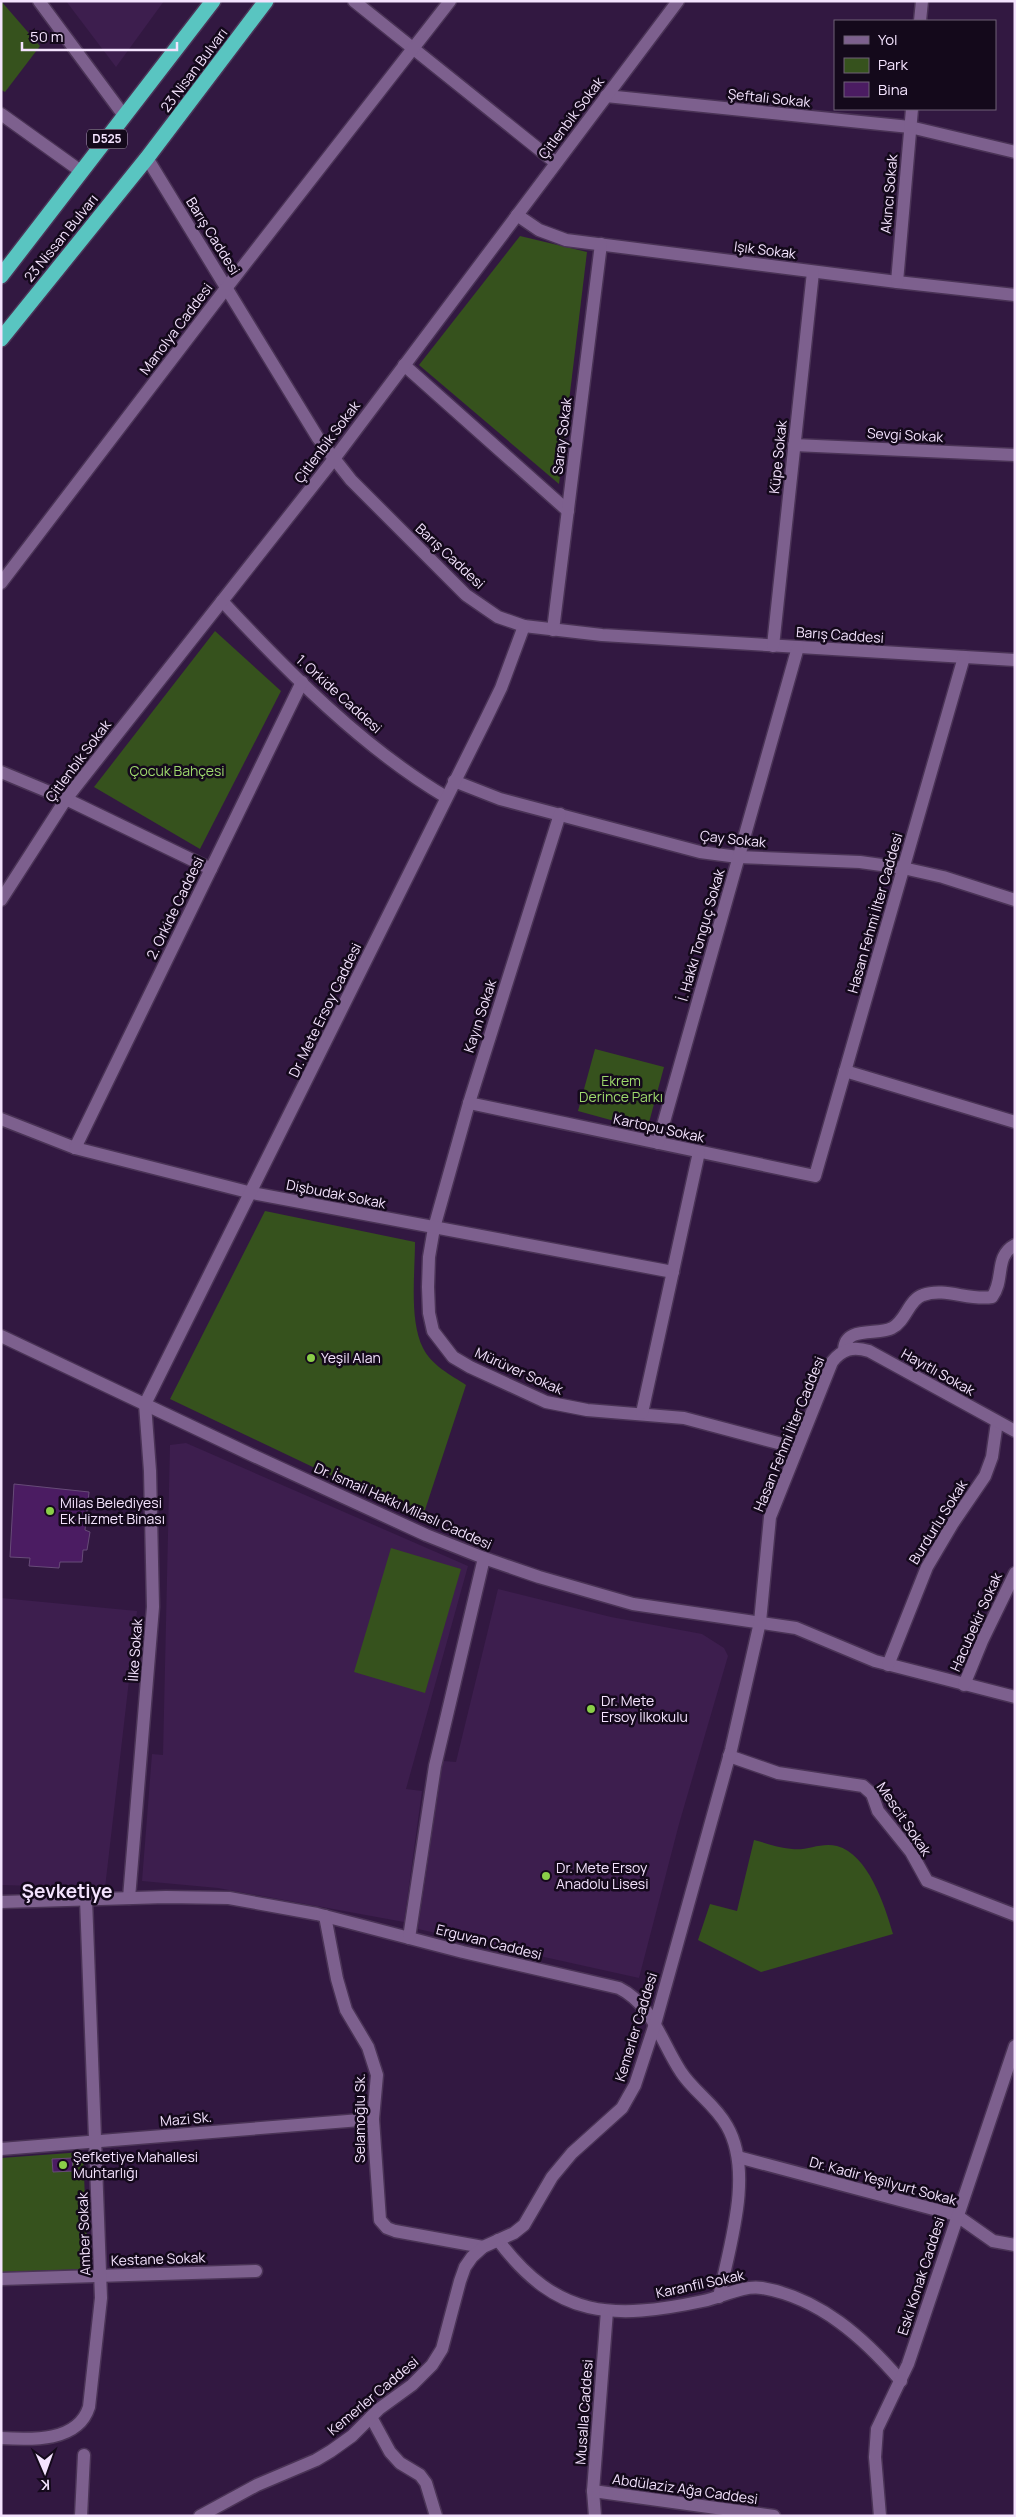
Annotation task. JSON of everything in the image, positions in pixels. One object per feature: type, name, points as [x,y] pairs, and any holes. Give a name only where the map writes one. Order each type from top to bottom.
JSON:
[{"type":"highway","name":"23 Nissan Bulvarı","points":[[1,276],[213,1]]},
{"type":"highway","name":"23 Nisan Bulvarı","points":[[147,158],[266,1]]},
{"type":"highway","name":"23 Nissan Bulvarı","points":[[1,339],[147,158]]},
{"type":"street","points":[[39,1],[125,117]]},
{"type":"street","points":[[354,1],[556,163]]},
{"type":"street","name":"Manolya Caddesi","points":[[1,583],[227,287],[450,1]]},
{"type":"street","name":"Çitlenbik Sokak","points":[[1,900],[66,799],[334,459],[678,1]]},
{"type":"street","points":[[920,20],[922,1]]},
{"type":"street","name":"Şeftali Sokak","points":[[606,96],[910,128],[1015,152]]},
{"type":"street","name":"Akıncı Sokak","points":[[896,282],[912,110]]},
{"type":"street","points":[[1,114],[82,172]]},
{"type":"street","name":"Barış Caddesi","points":[[147,158],[318,438],[334,459],[466,595],[498,617],[524,626],[554,630],[798,648],[1015,660]]},
{"type":"street","name":"Işık Sokak","points":[[517,215],[552,236],[601,244],[813,272],[1015,295]]},
{"type":"street","name":"Saray Sokak","points":[[554,630],[601,244]]},
{"type":"street","name":"Küpe Sokak","points":[[773,646],[813,272]]},
{"type":"street","points":[[404,365],[568,511]]},
{"type":"street","name":"Sevgi Sokak","points":[[794,445],[1015,455]]},
{"type":"street","name":"1. Orkide Caddesi","points":[[222,601],[264,646],[302,682],[409,775],[446,797]]},
{"type":"street","name":"Dr. Mete Ersoy Caddesi","points":[[145,1404],[252,1193],[501,688],[524,626]]},
{"type":"street","name":"İ. Hakkı Tonguç Sokak","points":[[658,1143],[798,648]]},
{"type":"street","name":"Hasan Fehmi İlter Caddesi","points":[[815,1176],[964,657]]},
{"type":"street","name":"2. Orkide Caddesi","points":[[75,1148],[302,682]]},
{"type":"street","points":[[1,772],[66,799],[211,869]]},
{"type":"street","name":"Çay Sokak","points":[[454,781],[500,798],[700,852],[738,857],[860,862],[903,868],[943,877],[1015,900]]},
{"type":"street","name":"Kayın Sokak","points":[[434,1228],[469,1103],[560,814]]},
{"type":"street","points":[[845,1071],[1015,1122]]},
{"type":"street","name":"Kartopu Sokak","points":[[469,1103],[815,1176]]},
{"type":"street","name":"Dişbudak Sokak","points":[[1,1119],[75,1148],[252,1193],[672,1272]]},
{"type":"street","points":[[642,1413],[699,1152]]},
{"type":"street","name":"Mürüver Sokak","points":[[434,1228],[429,1258],[429,1313],[433,1331],[453,1357],[470,1367],[546,1402],[587,1410],[642,1413],[708,1424],[797,1448]]},
{"type":"street","name":"Hasan Fehmi İlter Caddesi","points":[[760,1622],[770,1517],[832,1362],[844,1350],[846,1341],[853,1336],[893,1328],[903,1320],[915,1299],[922,1295],[946,1293],[970,1299],[992,1297],[998,1289],[1000,1262],[1005,1252],[1015,1245]]},
{"type":"street","name":"Dr. İsmail Hakkı Milaslı Caddesi","points":[[1,1336],[426,1535],[484,1558],[539,1577],[634,1604],[796,1628],[856,1655],[1015,1697]]},
{"type":"street","name":"Hayıtlı Sokak","points":[[844,1350],[853,1348],[869,1351],[1015,1431]]},
{"type":"street","name":"İlke Sokak","points":[[129,1898],[152,1607],[150,1471],[145,1404]]},
{"type":"street","name":"Burdurlu Sokak","points":[[888,1665],[926,1567],[953,1522],[985,1476],[992,1457],[997,1422]]},
{"type":"street","points":[[409,1938],[433,1773],[484,1558]]},
{"type":"street","name":"Hacubekir Sokak","points":[[964,1684],[982,1641],[1015,1573]]},
{"type":"street","name":"Kemerler Caddesi","points":[[200,2516],[257,2485],[316,2460],[352,2436],[371,2417],[412,2385],[432,2365],[442,2349],[465,2267],[483,2247],[514,2233],[524,2225],[552,2177],[572,2153],[622,2108],[635,2085],[655,2024],[729,1756],[760,1622]]},
{"type":"street","name":"Mescit Sokak","points":[[729,1756],[778,1773],[863,1786],[872,1794],[878,1811],[911,1852],[927,1881],[1015,1915]]},
{"type":"street","name":"Erguvan Caddesi","points":[[1,1902],[129,1898],[229,1898],[325,1916],[619,1988],[633,1995],[643,2005],[655,2024],[682,2073],[708,2099],[727,2126],[738,2157],[736,2209],[718,2297]]},
{"type":"street","name":"Amber Sokak","points":[[1,2438],[36,2438],[60,2435],[77,2427],[85,2418],[89,2407],[98,2331],[100,2276],[86,1899]]},
{"type":"street","name":"Selamoğlu Sk.","points":[[325,1916],[337,1979],[346,2010],[374,2060],[377,2075],[373,2119],[378,2204],[383,2224],[400,2232],[483,2247]]},
{"type":"street","name":"Eski Konak Caddesi","points":[[880,2516],[875,2457],[877,2429],[901,2381],[1015,2046]]},
{"type":"street","name":"Mazi Sk.","points":[[1,2149],[373,2119]]},
{"type":"street","name":"Dr. Kadir Yeşilyurt Sokak","points":[[738,2157],[956,2215],[993,2241],[1015,2244]]},
{"type":"street","name":"Karanfil Sokak","points":[[498,2240],[528,2274],[548,2290],[570,2302],[590,2309],[607,2311],[666,2307],[718,2297],[745,2288],[761,2288],[822,2309],[867,2344],[901,2381]]},
{"type":"street","name":"Kestane Sokak","points":[[1,2278],[256,2271]]},
{"type":"street","name":"Musalla Caddesi","points":[[595,2516],[593,2492],[607,2311]]},
{"type":"street","points":[[371,2417],[390,2452],[400,2463],[420,2475],[426,2483],[436,2516]]},
{"type":"street","points":[[81,2516],[84,2456]]},
{"type":"street","name":"Abdülaziz Ağa Caddesi","points":[[593,2492],[774,2516]]},
{"type":"shaded area","points":[[66,1],[164,1],[116,67]]},
{"type":"shaded area","points":[[186,1443],[468,1566],[406,1789],[422,1791],[404,1922],[218,1888],[142,1881],[152,1754],[163,1755],[170,1445]]},
{"type":"shaded area","points":[[498,1589],[611,1617],[702,1634],[724,1648],[728,1656],[679,1824],[639,1978],[418,1929],[443,1761],[456,1762]]},
{"type":"shaded area","points":[[1,1598],[137,1611],[105,1888],[1,1885]]},
{"type":"green space","points":[[1,1],[40,46],[5,92],[1,90]]},
{"type":"green space","points":[[520,236],[587,252],[559,484],[419,365]]},
{"type":"green space","name":"Çocuk Bahçesi","points":[[215,631],[281,691],[200,849],[94,787]]},
{"type":"green space","name":"Ekrem Derince Parkı","points":[[595,1049],[664,1067],[647,1130],[578,1111]]},
{"type":"green space","name":"Yeşil Alan","points":[[265,1211],[415,1242],[414,1310],[419,1337],[423,1348],[431,1360],[466,1385],[422,1519],[170,1399]]},
{"type":"green space","points":[[391,1548],[461,1569],[425,1693],[354,1672]]},
{"type":"green space","points":[[754,1840],[777,1847],[803,1849],[831,1845],[848,1851],[858,1859],[874,1882],[893,1934],[761,1972],[698,1940],[710,1904],[737,1911]]},
{"type":"green space","points":[[83,2152],[88,2269],[1,2272],[1,2158]]},
{"type":"building","name":"Milas Belediyesi Ek Hizmet Binası","points":[[14,1484],[89,1492],[85,1530],[90,1532],[87,1550],[83,1550],[82,1562],[60,1562],[59,1568],[29,1566],[30,1558],[10,1557]]},
{"type":"building","name":"Şefketiye Mahallesi Muhtarlığı","points":[[72,2158],[73,2171],[53,2172],[52,2159]]},
{"type":"place","name":"Yeşil Alan","points":[[311,1358]]},
{"type":"place","name":"Milas Belediyesi Ek Hizmet Binası","points":[[50,1511]]},
{"type":"place","name":"Dr. Mete Ersoy İlkokulu","points":[[591,1709]]},
{"type":"place","name":"Dr. Mete Ersoy Anadolu Lisesi","points":[[546,1876]]},
{"type":"place","name":"Şefketiye Mahallesi Muhtarlığı","points":[[63,2165]]},
{"type":"district","name":"Şevketiye","points":[[67,1891]]}]
